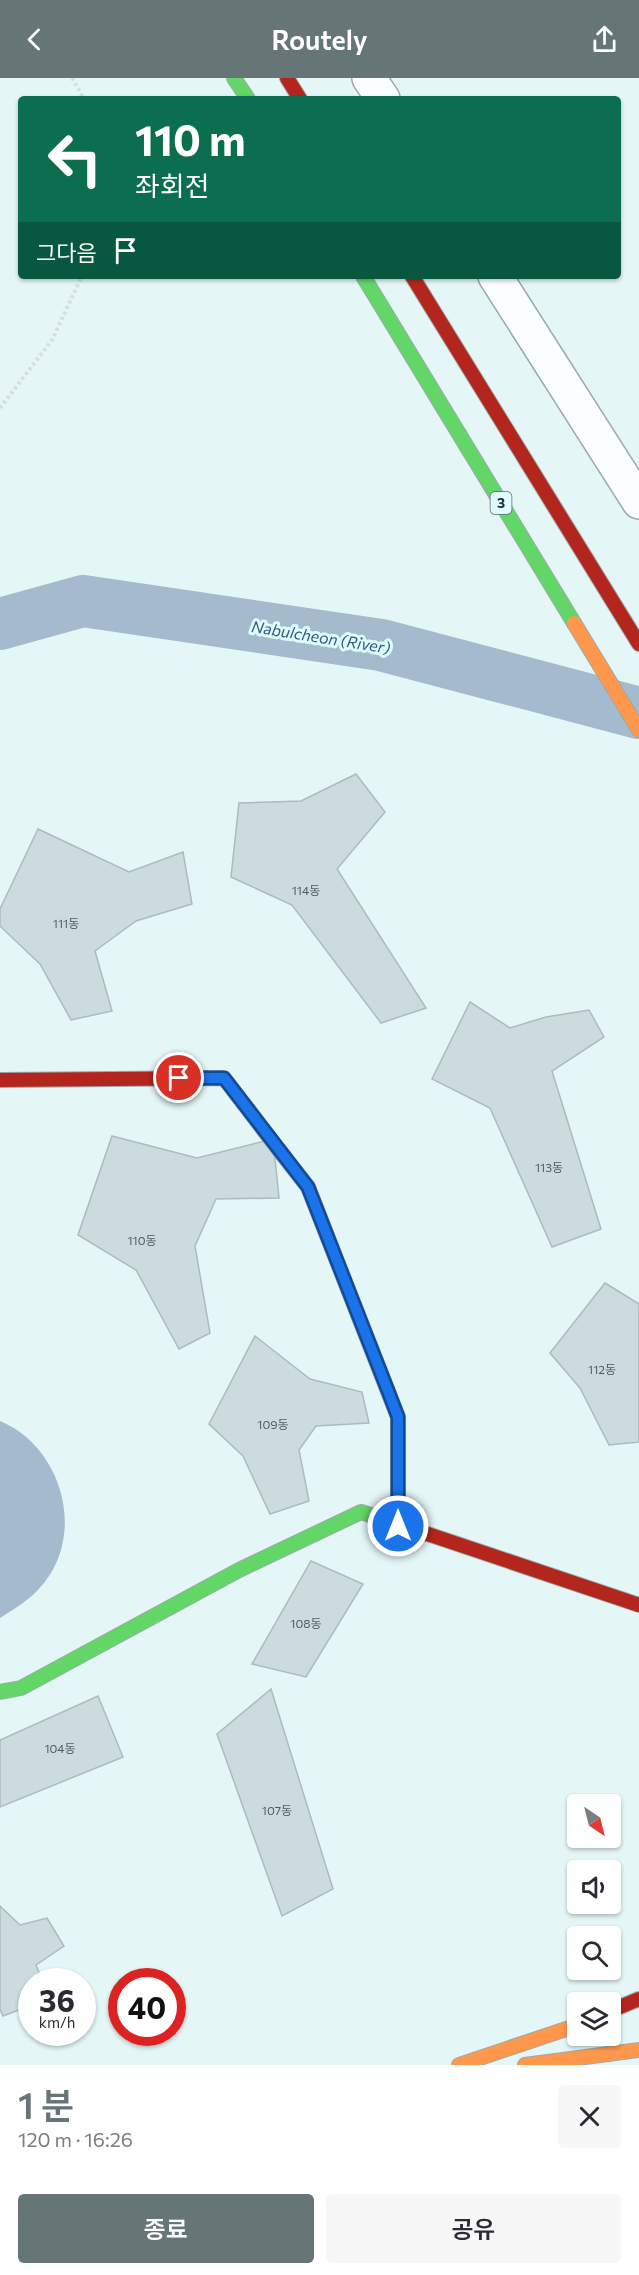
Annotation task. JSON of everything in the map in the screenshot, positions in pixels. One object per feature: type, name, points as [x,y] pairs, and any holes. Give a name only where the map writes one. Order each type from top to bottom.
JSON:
[{"type":"main road","points":[[234,78],[246,96]]},
{"type":"main road","points":[[287,78],[298,96]]},
{"type":"main road","name":"3","points":[[365,279],[639,730]]},
{"type":"main road","points":[[414,279],[639,644]]},
{"type":"main road","points":[[0,1080],[224,1078],[308,1187],[394,1406],[398,1417],[398,1526]]},
{"type":"main road","points":[[0,1692],[21,1688],[239,1570],[361,1512],[639,1605]]},
{"type":"main road","points":[[621,2007],[639,2000]]},
{"type":"main road","points":[[459,2065],[567,2029]]},
{"type":"main road","points":[[525,2065],[639,2050]]},
{"type":"street","points":[[369,78],[381,96]]},
{"type":"street","points":[[497,279],[639,502]]},
{"type":"path","points":[[72,78],[82,96]]},
{"type":"path","points":[[0,408],[52,340],[81,279]]},
{"type":"water","points":[[0,1421],[20,1432],[37,1448],[50,1467],[59,1488],[64,1510],[64,1533],[59,1555],[44,1583],[27,1600],[0,1618]]},
{"type":"building","points":[[356,774],[385,812],[337,869],[426,1008],[381,1023],[292,905],[231,877],[239,803],[301,801]]},
{"type":"building","points":[[38,829],[129,872],[183,852],[192,904],[136,921],[95,951],[112,1011],[71,1020],[40,964],[0,926],[0,909]]},
{"type":"building","points":[[470,1002],[510,1028],[546,1017],[589,1010],[604,1037],[552,1071],[601,1229],[552,1247],[490,1108],[432,1079]]},
{"type":"building","points":[[112,1136],[197,1158],[273,1139],[279,1198],[216,1199],[195,1246],[210,1333],[179,1349],[136,1270],[78,1235]]},
{"type":"building","points":[[605,1283],[639,1304],[639,1442],[609,1445],[580,1388],[550,1353]]},
{"type":"building","points":[[255,1336],[310,1379],[362,1392],[369,1423],[316,1426],[299,1450],[309,1501],[270,1514],[243,1456],[209,1424]]},
{"type":"building","points":[[311,1561],[363,1584],[306,1677],[252,1664]]},
{"type":"building","points":[[271,1689],[333,1889],[282,1916],[217,1734]]},
{"type":"building","points":[[98,1696],[123,1757],[0,1807],[0,1740]]},
{"type":"building","points":[[0,1906],[20,1925],[47,1918],[64,1946],[36,1965],[37,1968],[18,1968],[18,2010],[3,2016],[0,2009]]},
{"type":"waterway","name":"Nabulcheon (River)","points":[[0,624],[83,601],[381,645],[639,713]]},
{"type":"traffic: fast","points":[[234,78],[246,96]]},
{"type":"traffic: fast","points":[[365,279],[574,623]]},
{"type":"traffic: fast","points":[[279,1150],[308,1187],[398,1417],[398,1526]]},
{"type":"traffic: fast","points":[[0,1692],[21,1688],[239,1570],[361,1512],[380,1518]]},
{"type":"traffic: slow","points":[[574,623],[639,730]]},
{"type":"traffic: slow","points":[[459,2065],[567,2029]]},
{"type":"traffic: slow","points":[[525,2065],[639,2050]]},
{"type":"traffic: jam","points":[[287,78],[298,96]]},
{"type":"traffic: jam","points":[[414,279],[639,644]]},
{"type":"traffic: jam","points":[[0,1080],[224,1078],[279,1150]]},
{"type":"traffic: jam","points":[[380,1518],[639,1605]]},
{"type":"traffic: jam","points":[[621,2006],[639,1999]]},
{"type":"route","points":[[179,1078],[224,1078],[308,1187],[398,1417],[398,1526]]}]
